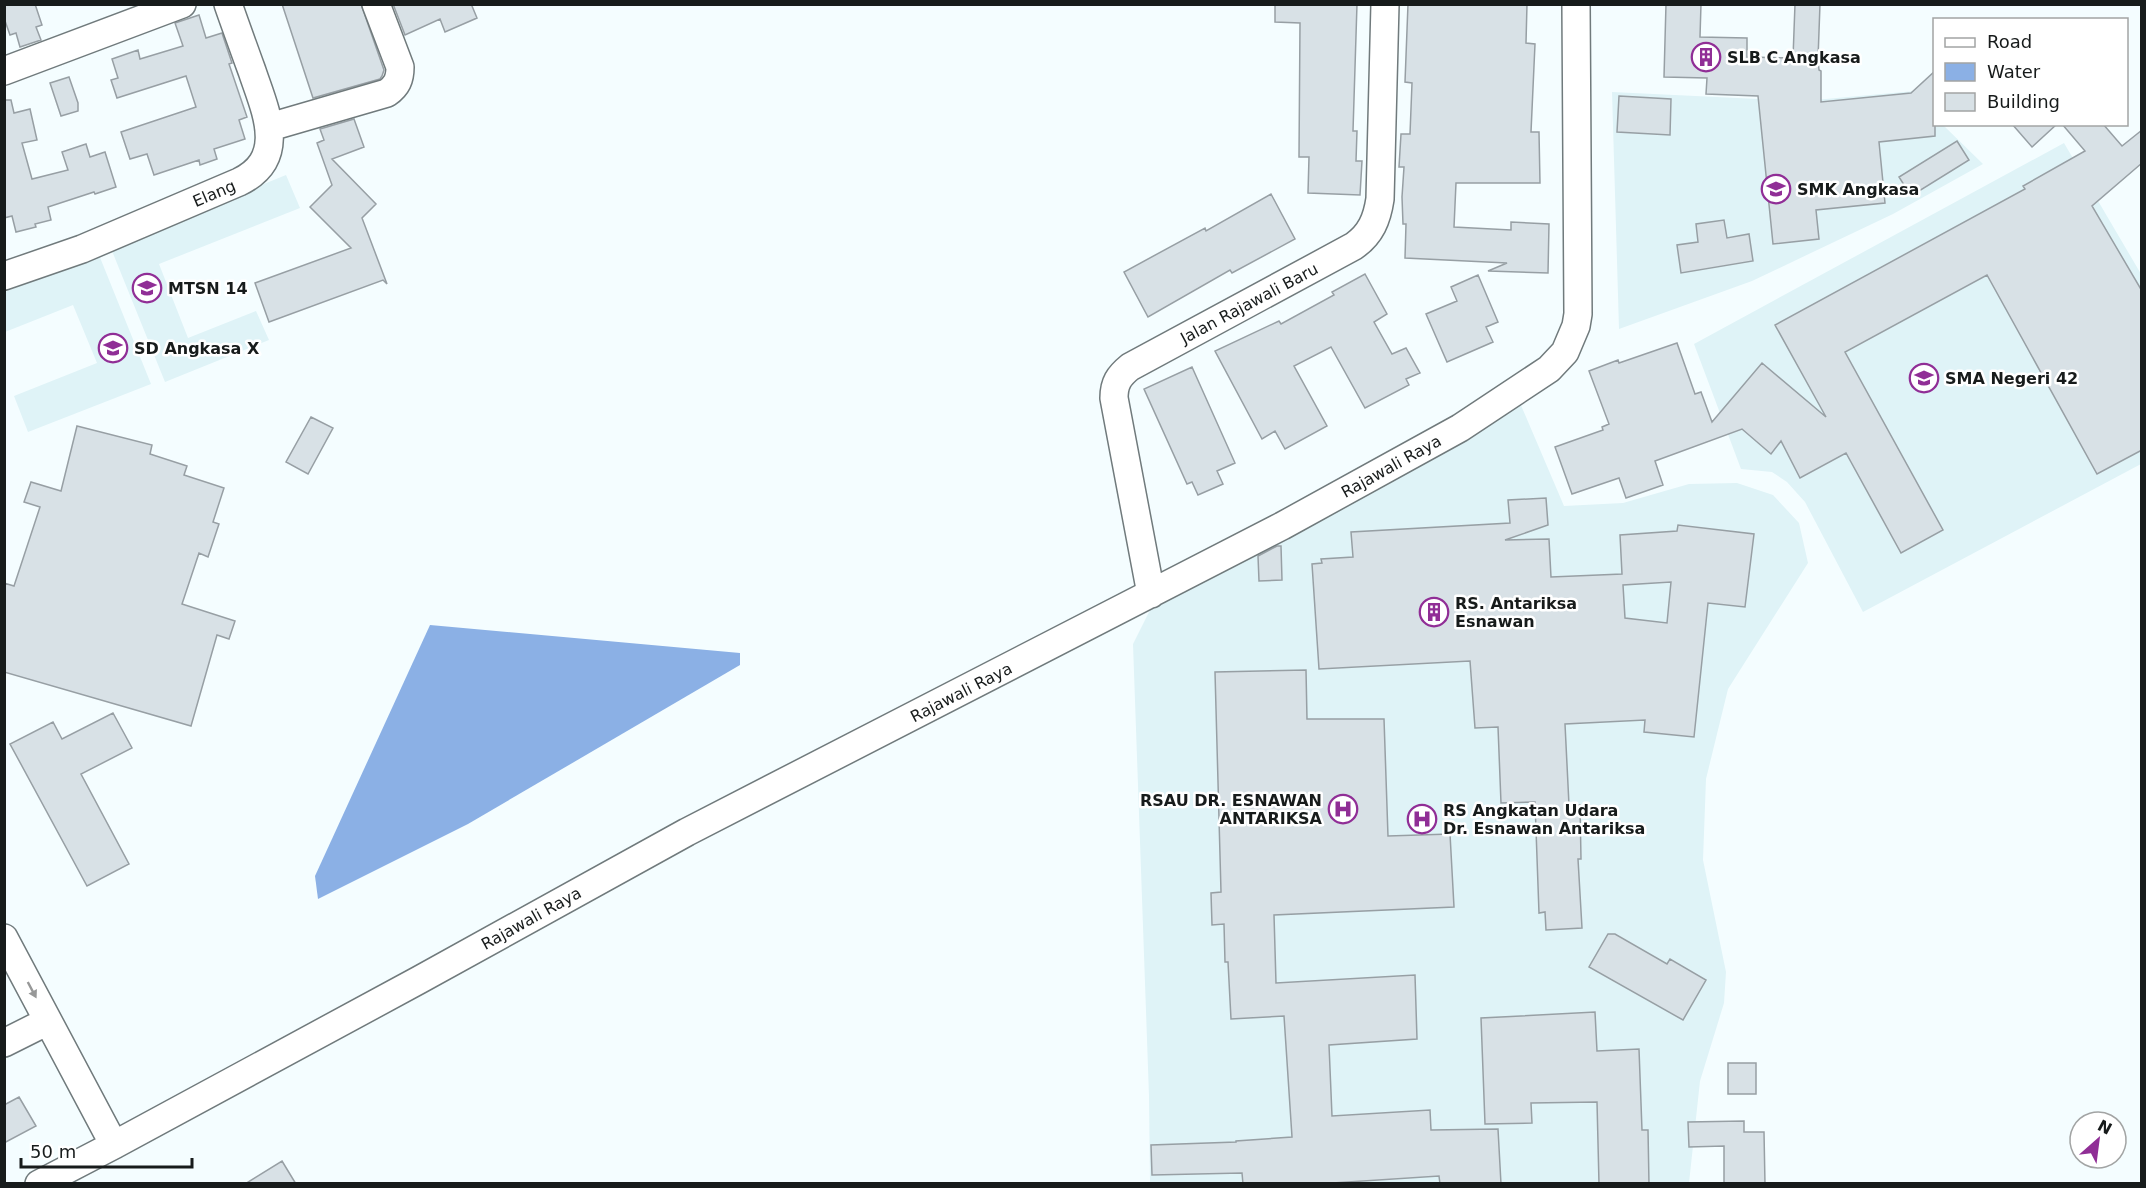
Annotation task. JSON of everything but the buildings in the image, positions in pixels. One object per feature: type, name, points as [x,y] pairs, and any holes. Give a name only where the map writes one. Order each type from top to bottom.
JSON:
[{"type":"street","points":[[4,71],[182,4]]},
{"type":"street","name":"Elang","points":[[4,276],[82,249],[249,178],[263,162],[270,139],[270,127],[228,4]]},
{"type":"street","points":[[270,127],[387,93],[393,89],[400,75],[400,67],[376,4]]},
{"type":"street","name":"Jalan Rajawali Baru","points":[[1151,594],[1114,398],[1116,383],[1130,367],[1344,252],[1365,238],[1378,213],[1380,199],[1385,4]]},
{"type":"street","name":"Rajawali Raya","points":[[39,1184],[687,832],[1282,526],[1460,428],[1549,369],[1565,352],[1576,326],[1579,301],[1576,195],[1576,4]]},
{"type":"street","points":[[7,950],[114,1145]]},
{"type":"street","points":[[4,1043],[48,1021]]},
{"type":"shaded area","name":"SMK Angkasa","points":[[1915,91],[1933,126],[1944,126],[1983,164],[1893,214],[1752,281],[1619,329],[1612,92],[1758,99],[1758,105]]},
{"type":"shaded area","name":"SMA Negeri 42","points":[[2064,143],[2141,274],[2141,464],[1863,612],[1805,502],[1787,482],[1772,472],[1741,469],[1694,344]]},
{"type":"shaded area","name":"MTSN 14","points":[[286,175],[300,208],[159,264],[188,338],[256,311],[269,340],[165,382],[110,246]]},
{"type":"shaded area","name":"SD Angkasa X","points":[[99,255],[151,384],[28,432],[14,396],[97,363],[73,305],[5,332],[5,292]]},
{"type":"shaded area","name":"RS Angkatan Udara Dr. Esnawan Antariksa","points":[[1520,403],[1564,506],[1623,503],[1689,484],[1737,483],[1773,495],[1799,523],[1808,563],[1728,689],[1706,779],[1703,860],[1726,972],[1724,1003],[1700,1081],[1689,1183],[1150,1183],[1133,644],[1154,602]]},
{"type":"water","points":[[430,625],[740,653],[740,665],[468,824],[318,899],[315,876]]},
{"type":"place","name":"SLB C Angkasa","points":[[1706,57]]},
{"type":"place","name":"SMK Angkasa","points":[[1776,189]]},
{"type":"place","name":"MTSN 14","points":[[147,288]]},
{"type":"place","name":"SD Angkasa X","points":[[113,348]]},
{"type":"place","name":"SMA Negeri 42","points":[[1924,378]]},
{"type":"place","name":"RS. Antariksa Esnawan","points":[[1434,612]]},
{"type":"place","name":"RSAU DR. ESNAWAN ANTARIKSA","points":[[1343,809]]},
{"type":"place","name":"RS Angkatan Udara Dr. Esnawan Antariksa","points":[[1422,819]]}]
